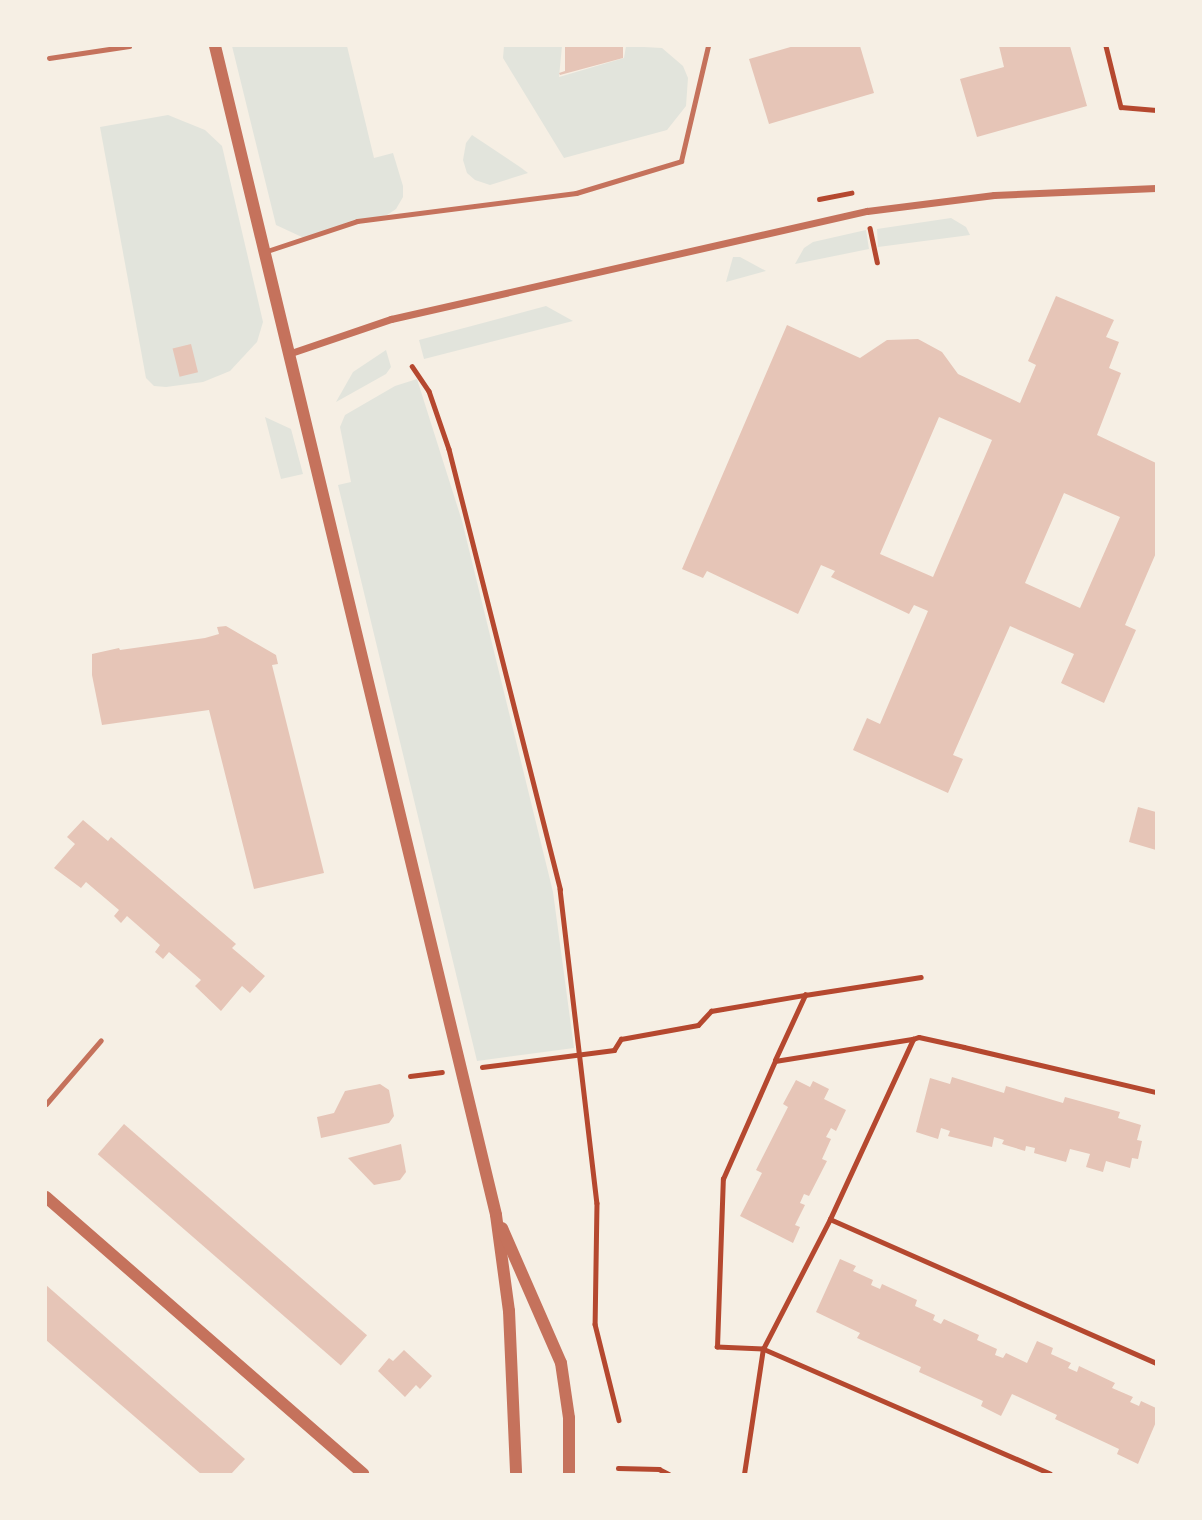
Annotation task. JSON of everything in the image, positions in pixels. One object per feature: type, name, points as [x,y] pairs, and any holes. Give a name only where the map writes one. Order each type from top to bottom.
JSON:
[{"type":"street","points":[[215,46],[496,1215],[509,1311],[516,1475]]},
{"type":"street","points":[[288,354],[391,319],[867,211],[994,195],[1157,188]]},
{"type":"street","points":[[46,1196],[363,1475]]},
{"type":"street","points":[[496,1215],[561,1363],[569,1418],[569,1475]]},
{"type":"lane","points":[[49,58],[129,46]]},
{"type":"lane","points":[[264,252],[357,221],[576,193],[681,161],[708,46]]},
{"type":"lane","points":[[46,1104],[101,1040]]},
{"type":"path","points":[[1106,46],[1121,107],[1157,110]]},
{"type":"path","points":[[412,366],[429,391],[449,449],[560,889],[597,1203],[595,1324],[619,1420]]},
{"type":"path","points":[[410,1076],[614,1050],[621,1039],[698,1025],[711,1011],[921,976]]},
{"type":"path","points":[[805,995],[723,1179],[717,1347],[764,1349],[1050,1475]]},
{"type":"path","points":[[775,1061],[919,1037],[1157,1092]]},
{"type":"path","points":[[744,1475],[764,1349],[830,1219],[913,1039]]},
{"type":"path","points":[[830,1219],[1157,1363]]},
{"type":"path","points":[[618,1468],[659,1469],[669,1475]]},
{"type":"shaded area","points":[[232,46],[347,46],[374,158],[393,153],[403,186],[403,197],[396,209],[387,215],[309,238],[276,225]]},
{"type":"shaded area","points":[[504,46],[562,46],[559,77],[624,58],[626,46],[662,48],[683,66],[688,78],[686,106],[667,130],[564,158],[503,58]]},
{"type":"shaded area","points":[[168,115],[205,130],[222,146],[263,322],[257,342],[230,371],[203,382],[166,387],[154,386],[146,378],[100,127]]},
{"type":"shaded area","points":[[472,135],[528,173],[490,185],[475,180],[467,173],[463,160],[466,143]]},
{"type":"shaded area","points":[[951,218],[966,227],[970,235],[878,247],[877,229]]},
{"type":"shaded area","points":[[866,230],[869,249],[795,264],[804,248],[813,242]]},
{"type":"shaded area","points":[[733,257],[740,257],[766,271],[726,282]]},
{"type":"shaded area","points":[[546,306],[573,321],[424,359],[419,340]]},
{"type":"shaded area","points":[[386,350],[391,367],[386,374],[336,402],[353,372]]},
{"type":"shaded area","points":[[417,379],[462,521],[553,892],[574,1048],[477,1061],[338,485],[351,482],[340,427],[345,415],[395,386]]},
{"type":"shaded area","points":[[265,417],[291,429],[303,474],[281,479]]},
{"type":"building","points":[[565,46],[623,46],[623,58],[560,75],[559,73],[565,71]]},
{"type":"building","points":[[794,46],[860,46],[874,93],[769,124],[749,59]]},
{"type":"building","points":[[999,46],[1070,46],[1087,106],[977,137],[960,79],[1004,67]]},
{"type":"building","points":[[1056,296],[1114,320],[1106,337],[1119,342],[1109,368],[1121,373],[1097,435],[1156,463],[1156,553],[1125,625],[1136,630],[1104,703],[1061,683],[1074,654],[1010,626],[953,755],[963,759],[948,793],[853,750],[867,718],[880,724],[928,611],[914,605],[909,614],[831,577],[835,571],[821,565],[798,614],[707,571],[703,578],[682,569],[787,325],[860,358],[887,340],[918,339],[942,352],[958,374],[1020,403],[1036,365],[1028,361]],"holes":[[[939,417],[992,440],[933,577],[880,554]],[[1064,493],[1120,517],[1080,608],[1025,583]]]},
{"type":"building","points":[[191,344],[198,372],[180,377],[173,349]]},
{"type":"building","points":[[226,626],[276,655],[278,664],[272,665],[324,873],[254,889],[209,710],[102,725],[92,675],[92,654],[119,648],[120,650],[205,638],[219,634],[217,627]]},
{"type":"building","points":[[1138,807],[1156,812],[1156,850],[1129,842]]},
{"type":"building","points":[[83,820],[108,841],[111,837],[236,944],[232,948],[265,976],[250,993],[242,986],[221,1011],[195,986],[201,980],[169,952],[163,959],[155,952],[160,945],[127,916],[121,923],[114,916],[119,910],[86,882],[81,888],[54,868],[75,844],[67,837]]},
{"type":"building","points":[[952,1077],[1004,1093],[1006,1086],[1063,1103],[1065,1097],[1120,1112],[1118,1118],[1141,1125],[1137,1140],[1142,1141],[1138,1159],[1132,1158],[1130,1168],[1106,1161],[1103,1172],[1086,1167],[1090,1154],[1070,1149],[1066,1162],[1034,1153],[1035,1148],[1026,1146],[1025,1151],[1002,1144],[1004,1140],[994,1137],[992,1147],[948,1136],[950,1131],[941,1128],[938,1139],[916,1132],[930,1078],[950,1084]]},
{"type":"building","points":[[796,1080],[810,1087],[813,1081],[829,1089],[824,1099],[846,1110],[836,1131],[831,1128],[826,1137],[831,1139],[822,1159],[827,1161],[809,1196],[804,1194],[800,1203],[805,1205],[795,1225],[800,1227],[793,1243],[740,1216],[762,1173],[756,1170],[788,1107],[783,1104]]},
{"type":"building","points":[[380,1084],[389,1090],[394,1116],[389,1123],[321,1138],[317,1117],[334,1113],[345,1091]]},
{"type":"building","points":[[124,1124],[367,1335],[341,1365],[98,1154]]},
{"type":"building","points":[[401,1144],[406,1172],[400,1180],[374,1185],[348,1158]]},
{"type":"building","points":[[840,1259],[856,1266],[853,1271],[873,1280],[871,1285],[880,1289],[882,1284],[917,1300],[915,1306],[935,1315],[933,1320],[941,1324],[944,1319],[979,1335],[977,1340],[997,1349],[995,1355],[1003,1358],[1006,1353],[1027,1363],[1037,1341],[1053,1348],[1051,1354],[1071,1363],[1068,1368],[1077,1372],[1079,1366],[1115,1383],[1112,1388],[1133,1397],[1130,1402],[1139,1406],[1141,1401],[1156,1408],[1156,1422],[1138,1464],[1117,1454],[1119,1449],[1055,1419],[1057,1415],[1012,1394],[1001,1416],[981,1406],[983,1401],[919,1372],[921,1367],[857,1338],[860,1333],[816,1312]]},
{"type":"building","points":[[46,1285],[245,1459],[231,1474],[201,1474],[46,1340]]},
{"type":"building","points":[[404,1350],[432,1376],[420,1389],[416,1385],[405,1397],[378,1371],[389,1358],[393,1361]]}]
